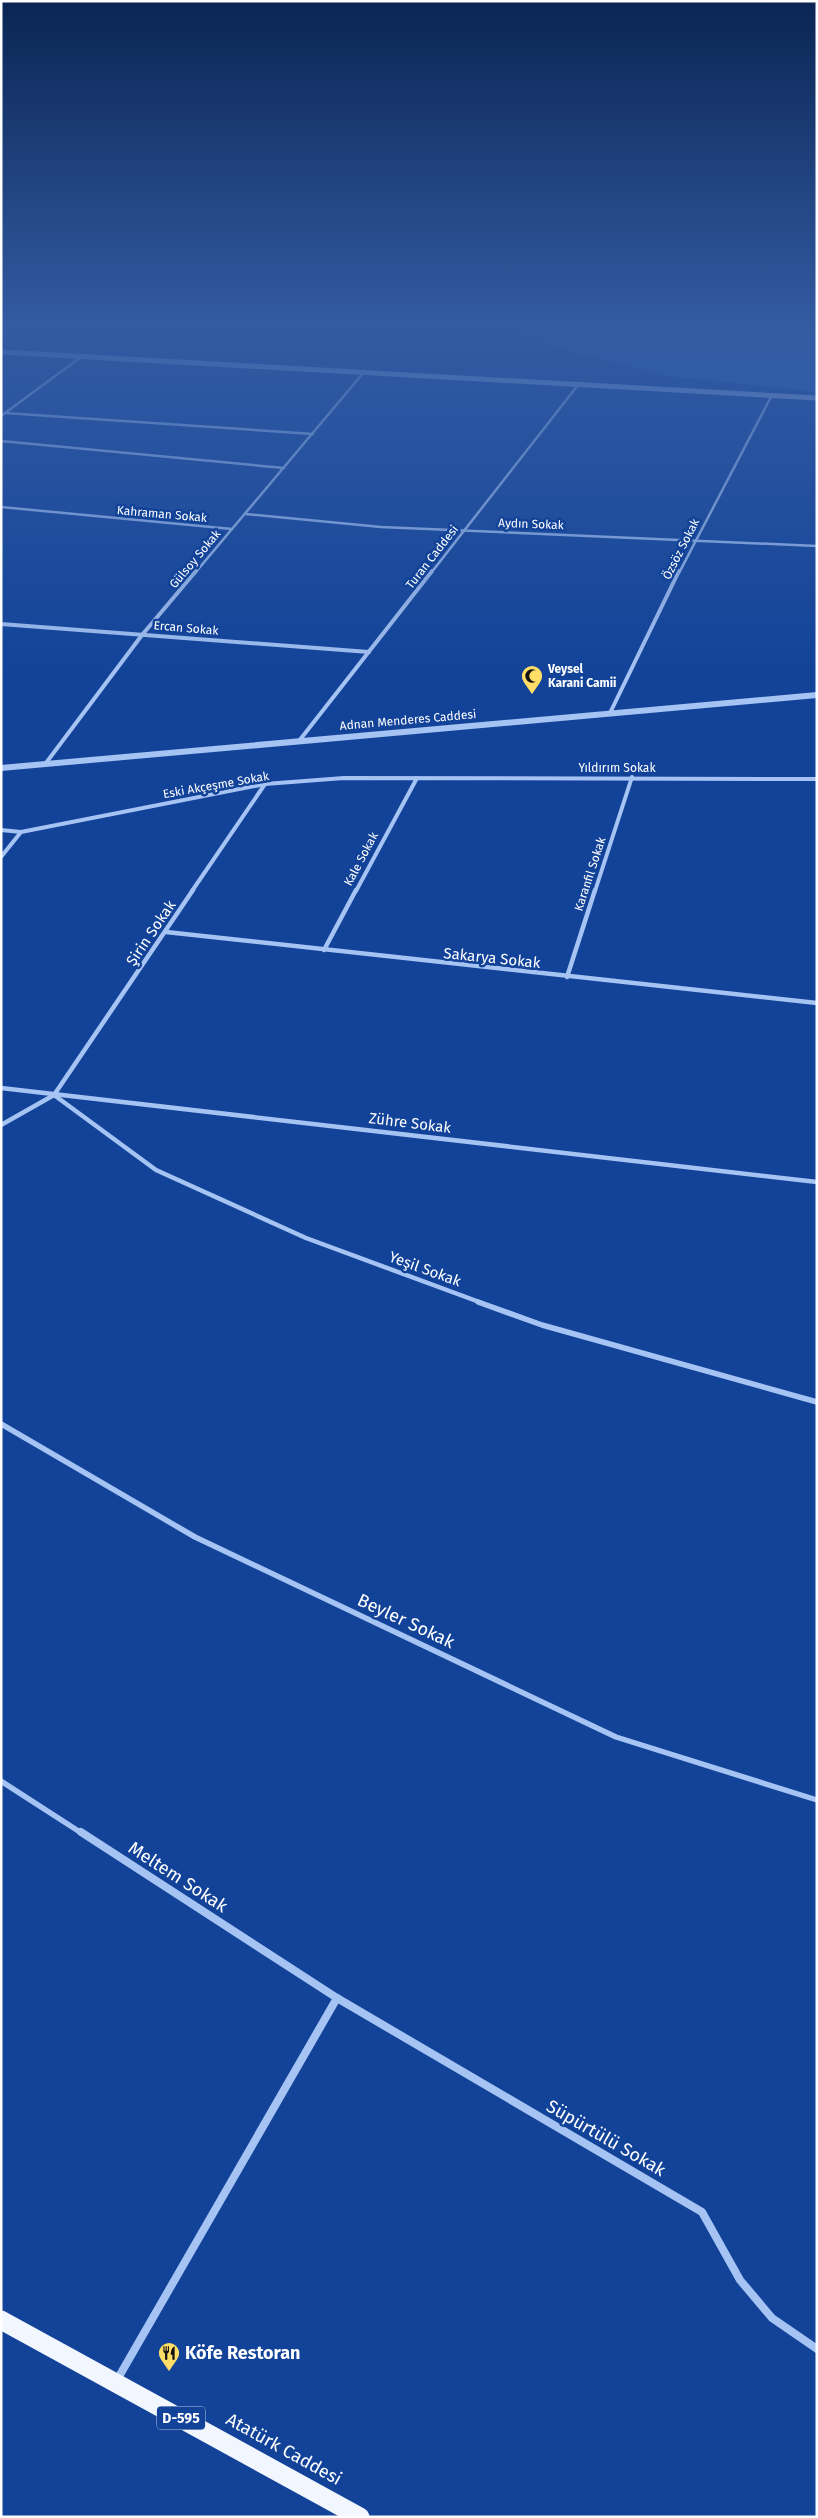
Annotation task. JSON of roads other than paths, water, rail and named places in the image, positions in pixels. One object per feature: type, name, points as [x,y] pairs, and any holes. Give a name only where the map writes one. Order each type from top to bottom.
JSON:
[{"type":"main road","name":"Atatürk Caddesi","points":[[1,2320],[360,2517]]},
{"type":"street","points":[[7,443],[284,468]]},
{"type":"street","name":"Gülsoy Sokak","points":[[46,764],[142,635],[306,443]]},
{"type":"street","name":"Turan Caddesi","points":[[299,741],[532,443]]},
{"type":"street","name":"Özsöz Sokak","points":[[610,713],[695,539],[747,443]]},
{"type":"street","name":"Kahraman Sokak","points":[[1,507],[232,529]]},
{"type":"street","name":"Aydın Sokak","points":[[245,514],[381,527],[695,539],[817,546]]},
{"type":"street","name":"Ercan Sokak","points":[[1,624],[369,652]]},
{"type":"street","name":"Adnan Menderes Caddesi","points":[[1,768],[817,695]]},
{"type":"street","name":"Karanfil Sokak","points":[[567,977],[632,777]]},
{"type":"street","name":"Eski Akçeşme Sokak","points":[[1,830],[21,832],[265,784],[344,778],[417,778]]},
{"type":"street","name":"Yıldırım Sokak","points":[[417,778],[817,778]]},
{"type":"street","name":"Kale Sokak","points":[[324,950],[417,778]]},
{"type":"street","name":"Şirin Sokak","points":[[54,1095],[265,784]]},
{"type":"street","points":[[1,857],[21,832]]},
{"type":"street","name":"Sakarya Sokak","points":[[166,932],[817,1003]]},
{"type":"street","name":"Zühre Sokak","points":[[1,1088],[817,1182]]},
{"type":"street","points":[[1,1125],[54,1095]]},
{"type":"street","name":"Yeşil Sokak","points":[[54,1095],[156,1170],[306,1238],[542,1324],[817,1402]]},
{"type":"street","name":"Beyler Sokak","points":[[1,1424],[195,1537],[616,1737],[817,1800]]},
{"type":"street","name":"Meltem Sokak","points":[[1,1781],[338,1998]]},
{"type":"street","points":[[115,2382],[338,1998]]},
{"type":"street","name":"Süpürtülü Sokak","points":[[338,1998],[702,2212],[740,2280],[772,2318],[817,2349]]},
{"type":"place","name":"Veysel Karani Camii","points":[[532,695]]},
{"type":"place","name":"Köfe Restoran","points":[[169,2372]]}]
